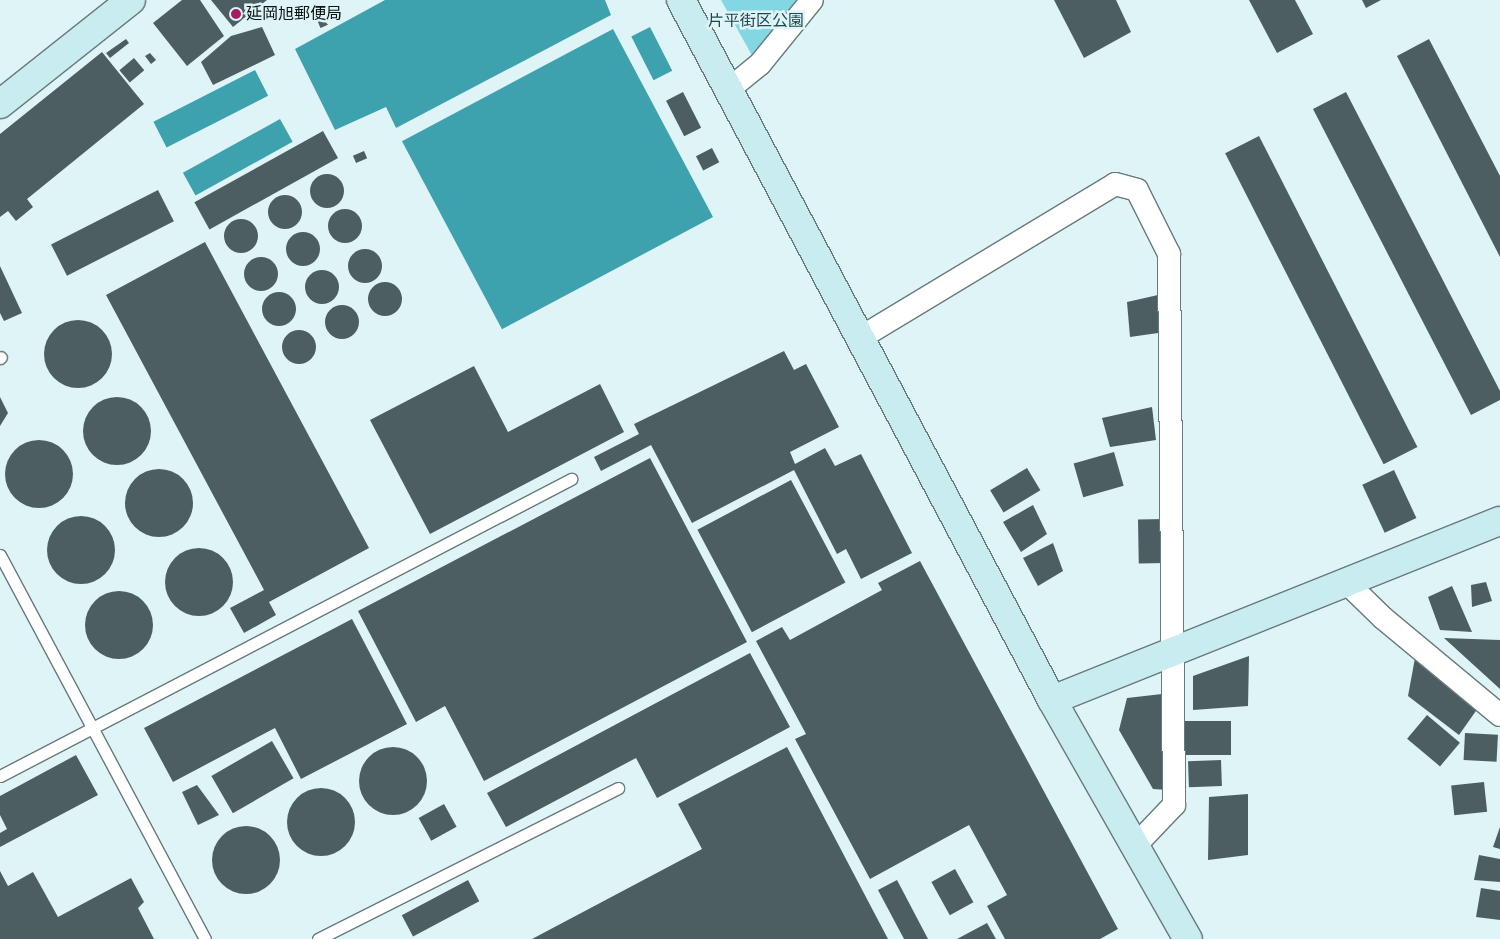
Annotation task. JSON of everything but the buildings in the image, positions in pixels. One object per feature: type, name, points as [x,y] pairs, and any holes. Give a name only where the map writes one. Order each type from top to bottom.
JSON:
[{"type":"street","points":[[0,104],[130,0]]},
{"type":"street","points":[[681,0],[1052,700],[1188,939]]},
{"type":"street","points":[[728,90],[760,64],[812,0]]},
{"type":"street","points":[[860,338],[1116,184],[1137,190],[1169,254],[1174,805],[1135,846]]},
{"type":"street","points":[[1052,700],[1500,521]]},
{"type":"street","points":[[1347,583],[1382,618],[1500,716]]},
{"type":"lane","points":[[0,776],[571,479]]},
{"type":"lane","points":[[0,555],[205,939]]},
{"type":"lane","points":[[318,939],[618,788]]},
{"type":"green space","name":"片平街区公園","points":[[721,0],[797,0],[754,59]]},
{"type":"shaded area","points":[[385,0],[605,0],[611,15],[396,128],[386,107],[335,130],[295,49]]},
{"type":"shaded area","points":[[650,27],[672,71],[654,80],[631,37]]},
{"type":"shaded area","points":[[613,29],[713,217],[502,329],[402,141]]},
{"type":"shaded area","points":[[255,70],[268,96],[167,148],[153,122]]},
{"type":"shaded area","points":[[280,119],[293,142],[196,196],[183,173]]},
{"type":"place","name":"延岡旭郵便局","points":[[236,14]]}]
